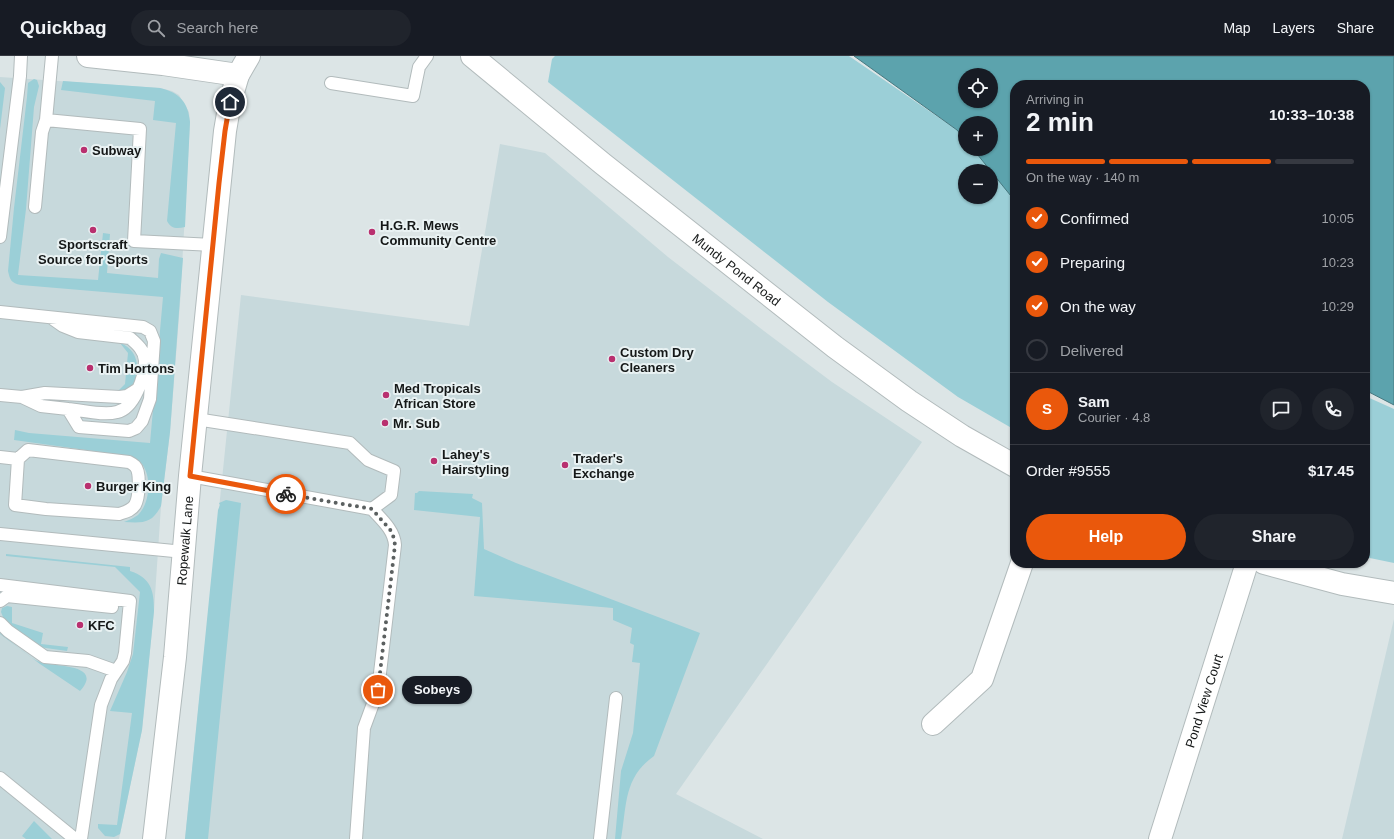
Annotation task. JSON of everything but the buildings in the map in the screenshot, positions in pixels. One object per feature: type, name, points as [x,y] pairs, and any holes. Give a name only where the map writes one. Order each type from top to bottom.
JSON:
[{"type":"street","points":[[88,56],[163,64],[238,75]]},
{"type":"street","name":"Ropewalk Lane","points":[[154,839],[175,657],[190,476],[225,131],[230,102],[238,75],[249,56]]},
{"type":"street","name":"Mundy Pond Road","points":[[472,56],[602,164],[835,347],[962,436],[1010,463]]},
{"type":"street","points":[[932,724],[982,679],[1020,568]]},
{"type":"street","name":"Pond View Court","points":[[1160,839],[1245,568]]},
{"type":"street","points":[[1283,568],[1342,584],[1394,593]]},
{"type":"lane","points":[[0,236],[20,76],[21,56]]},
{"type":"lane","points":[[35,207],[42,132],[46,120],[52,56]]},
{"type":"lane","points":[[330,83],[413,96],[419,67],[427,56]]},
{"type":"lane","points":[[46,120],[140,129],[134,241],[213,245]]},
{"type":"lane","points":[[0,312],[142,327],[150,331],[154,341],[150,398],[142,421],[136,428],[129,431],[79,427],[68,409]]},
{"type":"lane","points":[[22,397],[41,406],[107,413],[118,412],[124,409],[132,401],[138,389],[145,360],[137,344],[130,338],[78,332],[63,326],[52,318]]},
{"type":"lane","points":[[0,396],[22,397],[45,392],[120,397],[128,396],[138,389]]},
{"type":"lane","points":[[196,419],[350,443],[368,460],[394,471],[391,495],[372,509]]},
{"type":"lane","points":[[0,458],[18,459],[28,450],[129,462],[135,466],[138,472],[138,492],[135,506],[129,511],[119,514],[46,509],[15,505],[18,459]]},
{"type":"lane","points":[[190,476],[372,509],[392,532],[395,545],[378,690],[364,728],[356,839]]},
{"type":"lane","points":[[0,534],[184,552]]},
{"type":"lane","points":[[2,586],[130,601]]},
{"type":"lane","points":[[0,601],[7,596],[115,608],[130,601]]},
{"type":"lane","points":[[81,839],[101,705],[106,688],[123,661],[130,601]]},
{"type":"lane","points":[[0,623],[8,631],[45,657],[88,661],[116,671]]},
{"type":"lane","points":[[600,839],[616,698]]},
{"type":"lane","points":[[0,778],[75,839]]},
{"type":"shaded area","points":[[555,56],[849,56],[957,130],[958,156],[980,156],[987,164],[958,164],[958,204],[998,204],[998,177],[1010,190],[1010,427],[958,397],[828,302],[548,82],[552,59]]},
{"type":"shaded area","points":[[854,56],[1394,56],[1394,405],[1370,393],[1370,80],[1010,80],[1010,195],[998,180],[998,164],[985,164],[979,156],[998,156],[998,116],[958,116],[958,131]]},
{"type":"shaded area","points":[[0,77],[160,88],[172,91],[179,95],[189,112],[190,122],[180,304],[170,432],[161,506],[154,611],[142,730],[119,839],[0,839]]},
{"type":"shaded area","points":[[34,79],[37,80],[39,86],[34,107],[26,209],[18,275],[98,280],[103,233],[110,234],[107,273],[158,278],[159,259],[161,253],[183,258],[170,432],[161,506],[154,516],[146,521],[124,522],[138,515],[145,504],[147,497],[147,476],[145,469],[138,460],[129,456],[14,440],[15,430],[29,433],[150,443],[163,297],[21,285],[10,279],[8,271],[28,83]]},
{"type":"shaded area","points":[[63,81],[160,88],[173,93],[182,99],[187,109],[190,122],[185,227],[174,228],[170,226],[167,221],[176,123],[153,120],[155,101],[61,90]]},
{"type":"shaded area","points":[[0,82],[5,88],[0,129]]},
{"type":"shaded area","points":[[500,144],[545,153],[668,257],[768,334],[832,382],[922,442],[676,794],[763,839],[185,839],[241,295],[469,326]]},
{"type":"shaded area","points":[[120,343],[127,346],[132,351],[137,363],[137,369],[131,389],[118,393],[118,391],[125,384],[128,353]]},
{"type":"shaded area","points":[[1370,398],[1394,409],[1394,563],[1370,558]]},
{"type":"shaded area","points":[[419,491],[473,494],[472,498],[482,503],[484,549],[516,563],[700,633],[654,756],[637,774],[628,793],[621,839],[615,839],[621,771],[633,733],[640,663],[632,662],[634,645],[630,643],[632,628],[613,620],[613,608],[474,596],[480,517],[414,510],[415,493]]},
{"type":"shaded area","points":[[226,500],[241,503],[208,839],[185,839],[218,510],[220,505],[219,503]]},
{"type":"shaded area","points":[[6,554],[130,567],[130,571],[143,577],[147,581],[152,591],[154,611],[142,730],[120,834],[114,837],[105,836],[98,828],[98,824],[117,825],[132,713],[110,711],[133,654],[140,592],[115,567],[6,556]]},
{"type":"shaded area","points":[[7,606],[12,607],[12,623],[43,633],[41,644],[68,647],[67,651],[39,647],[9,625],[1,612],[2,608]]},
{"type":"shaded area","points":[[1394,619],[1394,839],[1342,839]]},
{"type":"shaded area","points":[[0,634],[4,636],[20,649]]},
{"type":"shaded area","points":[[30,657],[46,664],[65,666],[81,671],[86,675],[86,682],[80,691]]},
{"type":"shaded area","points":[[34,821],[52,839],[26,839],[22,836]]},
{"type":"way so far","points":[[286,494],[372,509],[392,532],[395,545],[378,690]]},
{"type":"place","name":"Subway","points":[[84,150]]},
{"type":"place","name":"Sportscraft Source for Sports","points":[[93,230]]},
{"type":"place","name":"H.G.R. Mews Community Centre","points":[[372,232]]},
{"type":"place","name":"Custom Dry Cleaners","points":[[612,359]]},
{"type":"place","name":"Tim Hortons","points":[[90,368]]},
{"type":"place","name":"Med Tropicals African Store","points":[[386,395]]},
{"type":"place","name":"Mr. Sub","points":[[385,423]]},
{"type":"place","name":"Lahey's Hairstyling","points":[[434,461]]},
{"type":"place","name":"Trader's Exchange","points":[[565,465]]},
{"type":"place","name":"Burger King","points":[[88,486]]},
{"type":"place","name":"KFC","points":[[80,625]]},
{"type":"place","name":"Sobeys","points":[[378,690]]},
{"type":"route","points":[[230,102],[219,183],[190,476],[286,494]]}]
